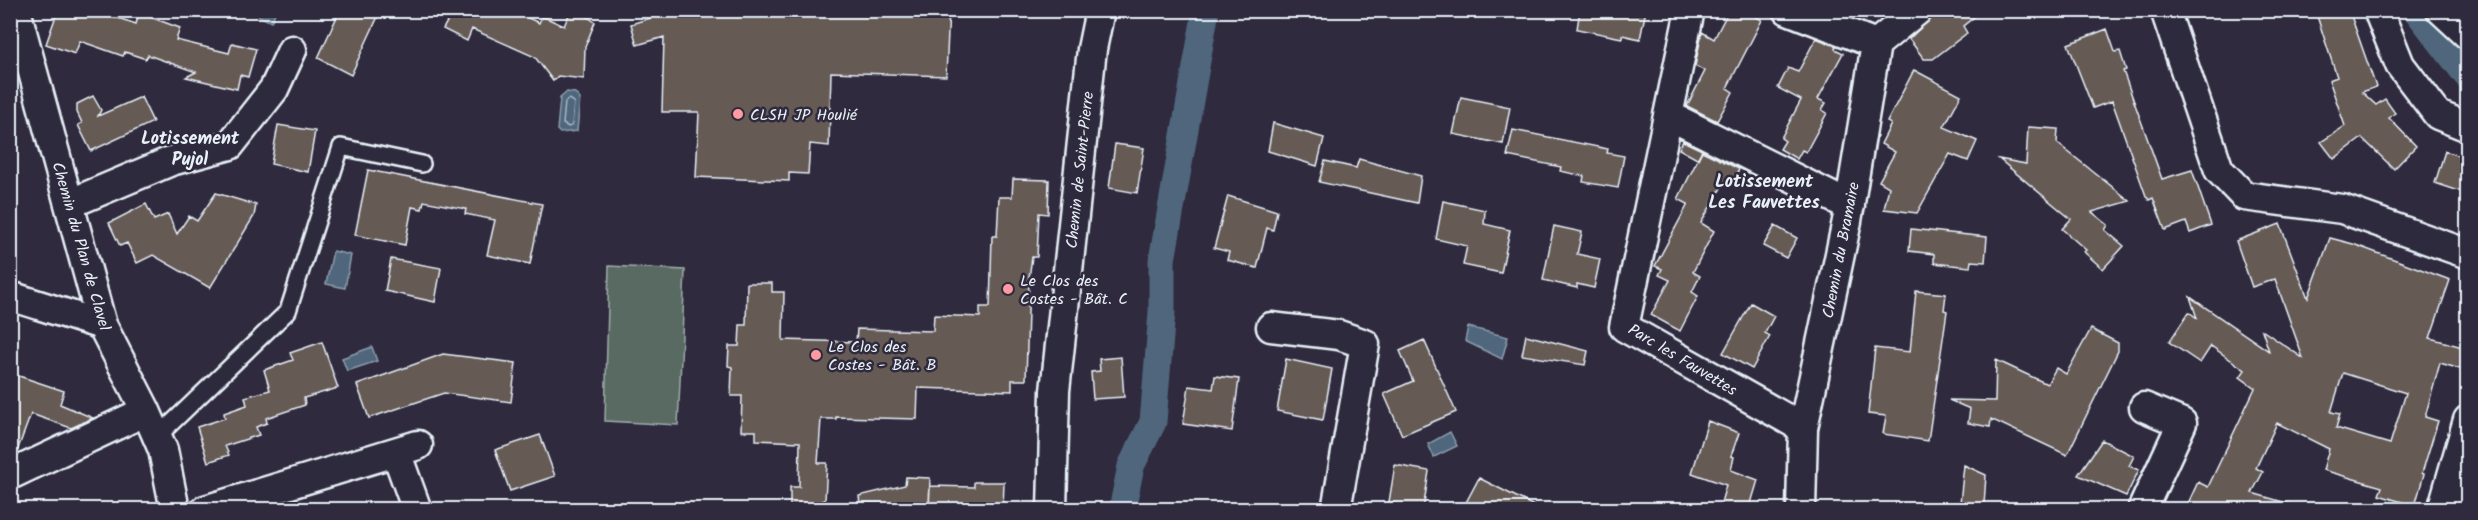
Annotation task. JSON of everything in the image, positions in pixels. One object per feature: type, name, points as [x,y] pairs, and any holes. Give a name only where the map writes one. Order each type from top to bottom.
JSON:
[{"type":"street","name":"Chemin du Plan de Clavel","points":[[15,10],[102,325],[146,411],[163,450],[175,510]]},
{"type":"street","name":"Chemin de Saint-Pierre","points":[[1052,510],[1055,391],[1092,49],[1100,10]]},
{"type":"street","name":"Parc les Fauvettes","points":[[1690,10],[1624,327],[1803,428]]},
{"type":"street","points":[[1788,10],[1876,44],[1918,10]]},
{"type":"street","points":[[2165,10],[2219,170],[2244,196],[2342,210],[2468,254]]},
{"type":"street","points":[[2378,10],[2400,65],[2438,115],[2468,127]]},
{"type":"street","points":[[2441,10],[2468,35]]},
{"type":"street","name":"Chemin du Bramaire","points":[[1801,510],[1803,428],[1850,206],[1876,44]]},
{"type":"street","points":[[69,204],[171,161],[230,145],[274,89],[292,50]]},
{"type":"street","points":[[1668,115],[1850,206]]},
{"type":"street","points":[[10,297],[102,325]]},
{"type":"street","points":[[1271,327],[1339,335],[1365,344],[1336,510]]},
{"type":"street","points":[[2142,510],[2182,423],[2144,407]]},
{"type":"street","points":[[10,475],[146,411]]},
{"type":"street","points":[[2442,510],[2468,420]]},
{"type":"street","points":[[205,510],[407,448],[417,510]]},
{"type":"lane","points":[[157,436],[288,311],[341,147],[422,164]]},
{"type":"green space","points":[[609,266],[685,270],[678,425],[605,421]]},
{"type":"water","points":[[255,10],[276,11],[271,22],[253,13]]},
{"type":"water","points":[[567,92],[575,93],[580,99],[577,131],[560,133],[557,130],[560,98]]},
{"type":"water","points":[[333,251],[351,255],[345,288],[326,284]]},
{"type":"water","points":[[1468,327],[1508,337],[1502,359],[1465,341]]},
{"type":"water","points":[[372,347],[377,361],[347,371],[342,358]]},
{"type":"water","points":[[1450,432],[1457,446],[1434,457],[1428,444]]},
{"type":"building","points":[[58,10],[94,10],[136,24],[139,13],[180,28],[176,40],[229,53],[232,43],[256,49],[248,77],[240,75],[237,89],[186,77],[196,72],[148,55],[146,59],[125,52],[123,56],[80,41],[75,54],[46,44]]},
{"type":"building","points":[[340,10],[381,10],[351,75],[318,58]]},
{"type":"building","points":[[432,10],[511,10],[539,23],[542,16],[564,26],[571,10],[577,10],[595,22],[585,47],[584,79],[558,76],[553,81],[535,57],[472,29],[467,41],[443,29],[449,18]]},
{"type":"building","points":[[676,10],[949,10],[946,76],[831,72],[829,146],[810,144],[808,174],[789,173],[789,181],[696,177],[699,112],[662,112],[664,37],[637,45],[631,24]]},
{"type":"building","points":[[1580,10],[1646,10],[1640,39],[1622,35],[1622,38],[1577,29]]},
{"type":"building","points":[[1729,10],[1744,10],[1762,20],[1727,88],[1733,92],[1717,121],[1687,106],[1705,71],[1695,66],[1702,32],[1714,39]]},
{"type":"building","points":[[1939,10],[1983,10],[1963,26],[1967,33],[1933,59],[1924,59],[1909,39]]},
{"type":"building","points":[[2315,10],[2349,10],[2376,87],[2362,92],[2376,105],[2385,99],[2395,113],[2389,118],[2416,146],[2394,169],[2362,138],[2334,159],[2321,142],[2345,126],[2329,80],[2337,77]]},
{"type":"building","points":[[2107,29],[2115,52],[2120,51],[2126,70],[2123,71],[2162,179],[2192,170],[2211,225],[2190,233],[2186,222],[2165,230],[2153,198],[2149,200],[2146,196],[2112,101],[2093,108],[2068,44]]},
{"type":"building","points":[[1816,38],[1836,46],[1835,49],[1843,53],[1818,99],[1826,103],[1822,110],[1827,113],[1806,152],[1802,150],[1797,159],[1780,149],[1785,141],[1781,138],[1801,100],[1778,88],[1788,68],[1798,72]]},
{"type":"building","points":[[1914,70],[1961,95],[1944,127],[1977,141],[1968,161],[1950,154],[1917,213],[1884,209],[1889,187],[1879,181],[1895,152],[1881,144],[1891,124],[1887,122]]},
{"type":"building","points":[[93,96],[101,110],[98,116],[141,97],[153,122],[91,151],[78,125],[82,123],[77,112],[77,104]]},
{"type":"building","points":[[1461,97],[1510,107],[1503,144],[1453,134]]},
{"type":"building","points":[[1273,123],[1324,138],[1317,166],[1268,151]]},
{"type":"building","points":[[278,125],[315,131],[308,172],[271,164]]},
{"type":"building","points":[[2028,127],[2058,129],[2057,143],[2130,201],[2092,212],[2108,225],[2105,230],[2124,246],[2103,269],[2062,229],[2071,219],[1999,159],[2026,164]]},
{"type":"building","points":[[1513,130],[1608,149],[1607,153],[1624,156],[1618,188],[1583,182],[1584,176],[1560,171],[1561,167],[1507,156]]},
{"type":"building","points":[[1683,141],[1702,150],[1697,159],[1679,149]]},
{"type":"building","points":[[1115,144],[1144,148],[1137,193],[1109,188]]},
{"type":"building","points":[[1702,151],[1739,169],[1731,184],[1725,181],[1701,223],[1714,231],[1693,272],[1700,276],[1692,292],[1698,296],[1680,331],[1651,315],[1670,280],[1659,275],[1662,269],[1655,266],[1688,204],[1678,199]]},
{"type":"building","points":[[2445,151],[2468,159],[2468,194],[2435,183]]},
{"type":"building","points":[[1359,159],[1421,176],[1417,203],[1319,182],[1325,161],[1356,168]]},
{"type":"building","points":[[368,170],[542,204],[530,264],[487,255],[495,220],[465,214],[466,209],[424,201],[422,209],[412,207],[405,245],[355,235]]},
{"type":"building","points":[[1013,179],[1049,180],[1048,214],[1039,213],[1037,257],[1032,257],[1029,278],[1026,380],[1012,380],[1012,391],[918,388],[917,419],[836,417],[836,419],[821,419],[818,463],[827,463],[825,500],[818,503],[819,510],[790,510],[790,487],[799,487],[800,442],[756,440],[756,431],[741,431],[742,396],[731,396],[732,367],[728,366],[729,346],[739,346],[740,325],[746,325],[747,283],[772,283],[772,292],[784,292],[783,340],[856,342],[857,329],[933,331],[934,315],[980,317],[980,307],[990,307],[992,236],[997,236],[999,197],[1012,197]]},
{"type":"building","points":[[216,193],[256,205],[254,216],[210,288],[153,255],[137,263],[127,243],[120,246],[109,223],[146,204],[154,220],[168,214],[177,234],[189,216],[197,221]]},
{"type":"building","points":[[1228,196],[1277,211],[1273,230],[1267,228],[1257,268],[1227,260],[1229,252],[1214,248]]},
{"type":"building","points":[[1443,201],[1485,210],[1484,224],[1510,230],[1501,273],[1463,265],[1467,246],[1436,239]]},
{"type":"building","points":[[2280,224],[2308,298],[2330,238],[2353,244],[2450,280],[2430,338],[2466,348],[2460,369],[2440,363],[2425,417],[2438,421],[2422,473],[2424,474],[2415,506],[2379,495],[2382,487],[2323,470],[2329,449],[2277,423],[2256,468],[2263,472],[2252,493],[2290,504],[2289,510],[2185,510],[2198,482],[2208,487],[2255,388],[2240,377],[2245,370],[2211,346],[2200,363],[2169,342],[2189,312],[2197,318],[2190,297],[2269,351],[2262,330],[2303,358],[2275,279],[2252,287],[2236,241]],"holes":[[[2343,373],[2406,393],[2390,444],[2336,428],[2340,414],[2331,412]]]},
{"type":"building","points":[[1554,226],[1582,232],[1577,254],[1600,259],[1594,288],[1577,284],[1577,288],[1543,280]]},
{"type":"building","points":[[1775,226],[1797,238],[1786,258],[1763,246]]},
{"type":"building","points":[[1911,229],[1987,237],[1985,262],[1971,261],[1970,267],[1934,263],[1934,254],[1909,251]]},
{"type":"building","points":[[391,259],[441,268],[435,302],[385,291]]},
{"type":"building","points":[[1916,291],[1946,294],[1944,310],[1947,311],[1928,441],[1883,434],[1886,416],[1868,414],[1875,348],[1910,352]]},
{"type":"building","points":[[1751,303],[1774,316],[1765,333],[1770,336],[1752,369],[1723,353]]},
{"type":"building","points":[[2091,329],[2118,343],[2118,351],[2067,455],[1991,419],[1990,427],[1968,423],[1970,409],[1949,400],[1995,401],[1996,360],[2047,384],[2056,368],[2066,374]]},
{"type":"building","points":[[1526,335],[1588,351],[1585,365],[1522,355]]},
{"type":"building","points":[[1424,340],[1456,412],[1402,435],[1384,394],[1413,381],[1400,351]]},
{"type":"building","points":[[322,342],[338,388],[304,398],[305,405],[266,418],[267,423],[256,427],[259,435],[225,446],[229,455],[208,462],[197,427],[225,418],[224,413],[247,405],[245,397],[270,390],[264,370],[293,360],[290,353]]},
{"type":"building","points":[[443,354],[516,363],[511,402],[444,393],[369,418],[357,385]]},
{"type":"building","points":[[1121,357],[1124,397],[1093,399],[1091,372],[1100,371],[1099,359]]},
{"type":"building","points":[[1286,359],[1332,369],[1323,420],[1277,411]]},
{"type":"building","points":[[10,373],[64,391],[60,404],[93,418],[71,428],[31,414],[16,454],[10,457]]},
{"type":"building","points":[[1215,376],[1239,379],[1232,431],[1183,424],[1189,386],[1213,389]]},
{"type":"building","points":[[1708,421],[1739,433],[1731,456],[1734,457],[1731,470],[1758,480],[1749,510],[1719,510],[1726,485],[1692,473]]},
{"type":"building","points":[[540,435],[555,476],[510,491],[495,450]]},
{"type":"building","points":[[2102,440],[2134,456],[2129,466],[2139,470],[2126,496],[2078,475]]},
{"type":"building","points":[[1395,465],[1429,471],[1423,510],[1396,510],[1397,504],[1389,502]]},
{"type":"building","points":[[1964,465],[1986,475],[1984,505],[1960,503]]},
{"type":"building","points":[[906,477],[930,478],[929,505],[860,503],[859,496],[905,485]]},
{"type":"building","points":[[1479,478],[1542,510],[1462,510]]},
{"type":"building","points":[[974,482],[1004,482],[1003,510],[929,510],[930,486],[974,487]]},
{"type":"waterway","points":[[1122,510],[1131,466],[1153,422],[1162,312],[1162,260],[1206,10]]},
{"type":"waterway","points":[[2416,10],[2468,77]]},
{"type":"place","name":"CLSH JP Houlié","points":[[738,114]]},
{"type":"place","name":"Le Clos des Costes - Bât. C","points":[[1008,289]]},
{"type":"place","name":"Le Clos des Costes - Bât. B","points":[[816,355]]},
{"type":"district","name":"Lotissement Pujol","points":[[190,148]]},
{"type":"district","name":"Lotissement Les Fauvettes","points":[[1764,192]]}]
